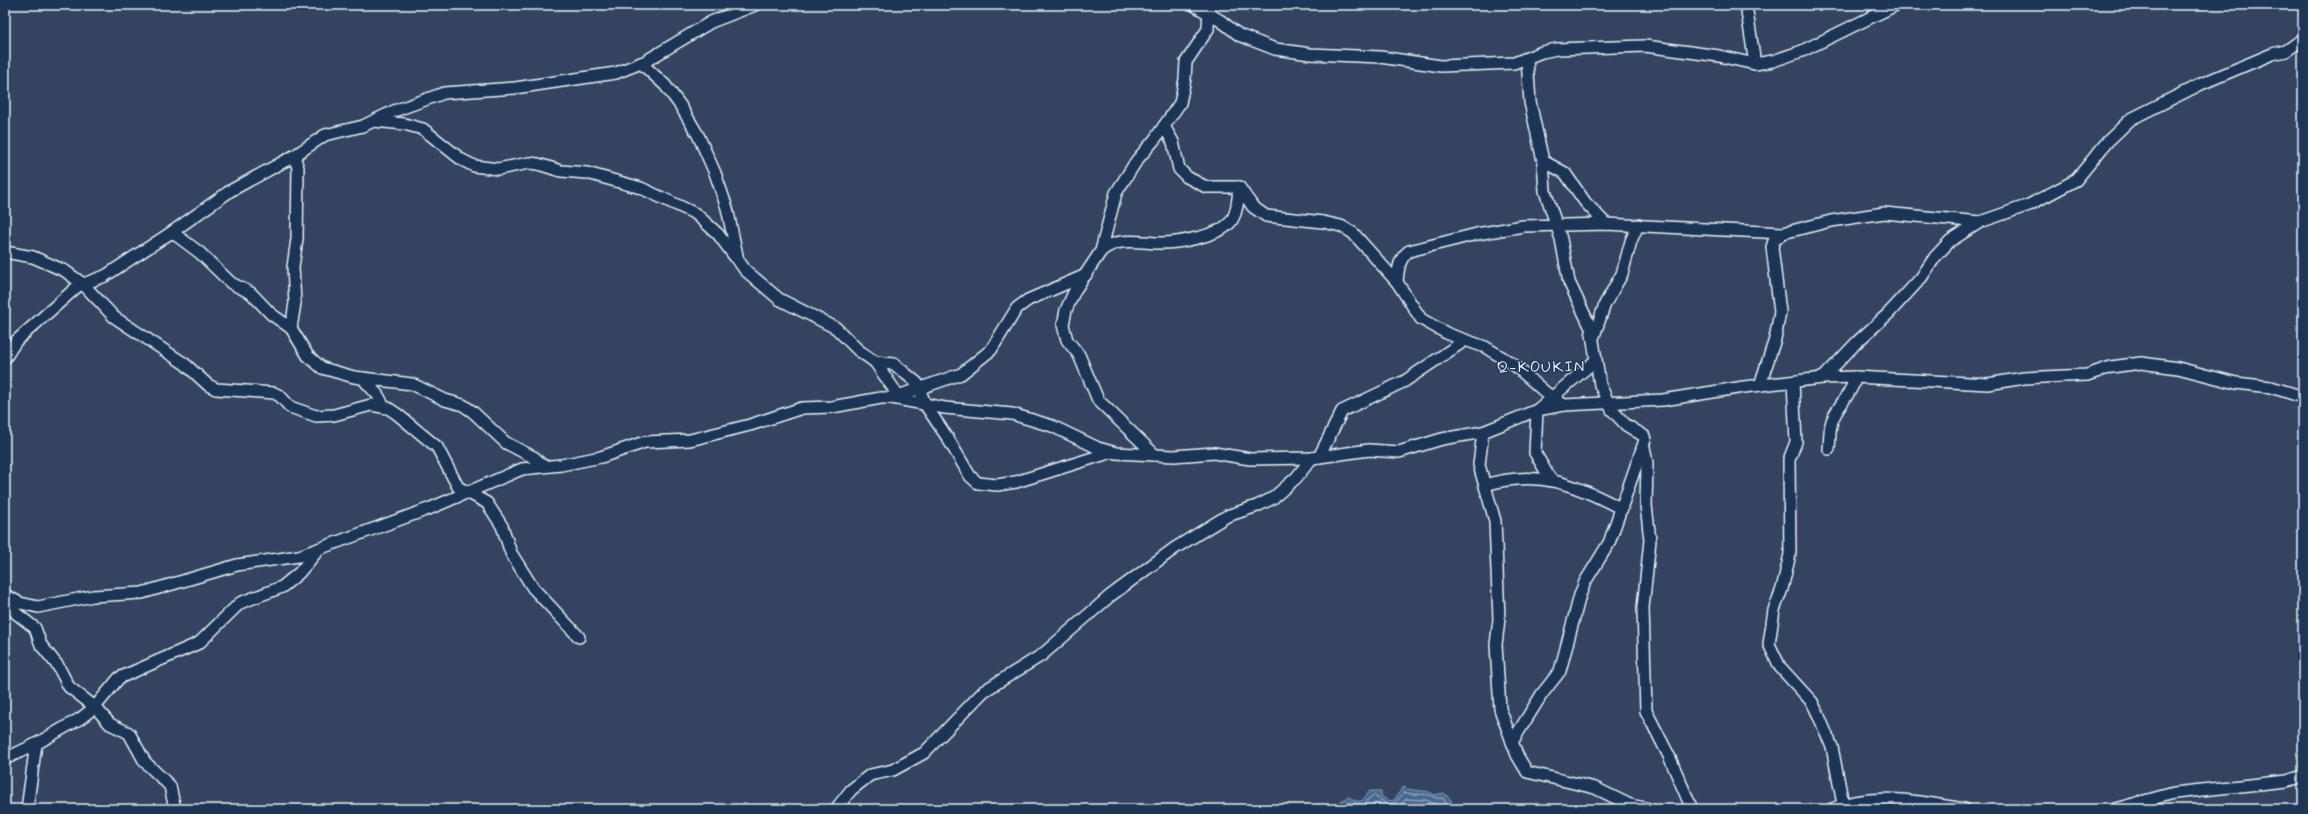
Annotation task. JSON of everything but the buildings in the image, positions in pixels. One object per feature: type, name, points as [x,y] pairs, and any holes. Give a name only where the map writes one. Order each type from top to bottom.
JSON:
[{"type":"street","points":[[5,358],[16,341],[67,294],[83,284],[105,276],[172,232],[230,191],[294,156],[331,132],[363,126],[444,93],[515,88],[616,73],[641,64],[711,22],[755,5]]},
{"type":"street","points":[[1194,5],[1209,10],[1244,38],[1287,52],[1380,57],[1441,66],[1500,65],[1527,59],[1542,52],[1557,49],[1645,46],[1719,56],[1755,64],[1785,58],[1896,5]]},
{"type":"street","points":[[1746,5],[1755,64]]},
{"type":"street","points":[[1155,455],[1098,400],[1079,355],[1066,340],[1063,325],[1066,310],[1075,290],[1101,251],[1116,193],[1137,160],[1180,103],[1185,79],[1186,62],[1208,29],[1209,10]]},
{"type":"street","points":[[1823,378],[1922,278],[1935,257],[1950,241],[1980,222],[2029,205],[2076,180],[2107,142],[2132,120],[2201,84],[2272,54],[2286,51],[2303,39]]},
{"type":"street","points":[[1527,59],[1530,102],[1543,161],[1545,191],[1556,225],[1569,282],[1587,316],[1594,337],[1595,361],[1600,385],[1608,404],[1626,424],[1644,436],[1644,448],[1647,463],[1646,505],[1650,540],[1643,608],[1646,711],[1669,756],[1692,809]]},
{"type":"street","points":[[641,64],[665,85],[680,105],[698,135],[718,180],[727,208],[738,260]]},
{"type":"street","points":[[374,121],[404,124],[423,129],[462,160],[474,166],[498,169],[529,163],[538,164],[561,171],[587,173],[641,188],[696,214],[718,234],[745,270],[768,291],[802,312],[832,325],[858,350],[875,362],[895,397],[926,406],[965,411],[992,412],[1025,417],[1113,452],[1182,456],[1214,453],[1243,459],[1315,457],[1370,450],[1399,452],[1442,439],[1483,432],[1537,410],[1564,405],[1608,404],[1663,400],[1760,385],[1823,378],[1855,377],[1988,384],[2024,378],[2087,375],[2111,367],[2141,363],[2178,368],[2236,383],[2270,387],[2303,397]]},
{"type":"street","points":[[1164,126],[1173,142],[1179,169],[1187,177],[1206,187],[1216,189],[1239,187]]},
{"type":"street","points":[[291,328],[295,302],[293,267],[296,239],[298,168],[294,156]]},
{"type":"street","points":[[1543,161],[1565,173],[1586,202],[1606,224]]},
{"type":"street","points":[[1101,251],[1112,243],[1188,240],[1223,228],[1232,221],[1235,214],[1239,187]]},
{"type":"street","points":[[1239,187],[1253,207],[1266,216],[1323,222],[1341,226],[1353,233],[1397,282],[1421,319],[1464,341],[1485,347],[1513,364],[1551,397],[1564,405]]},
{"type":"street","points":[[1397,282],[1400,262],[1404,255],[1409,251],[1498,230],[1556,225],[1606,224],[1783,233],[1831,221],[1884,213],[1980,222]]},
{"type":"street","points":[[1594,337],[1605,304],[1622,274],[1631,241],[1638,225]]},
{"type":"street","points":[[172,232],[200,253],[231,283],[251,294],[271,314],[291,328],[314,362],[341,375],[390,383],[412,384],[468,408],[506,443],[535,458],[543,466]]},
{"type":"street","points":[[1760,385],[1775,338],[1780,312],[1772,247],[1774,241],[1783,233]]},
{"type":"street","points":[[5,252],[33,257],[54,265],[83,284],[114,317],[185,364],[208,385],[216,389],[274,392],[290,407],[316,416],[334,415],[371,405],[384,406],[397,414],[430,441],[441,454],[454,484],[487,503],[502,526],[510,553],[533,588],[579,637]]},
{"type":"street","points":[[5,595],[20,603],[38,607],[93,596],[142,593],[237,565],[286,559],[374,530],[469,493],[522,469],[600,457],[645,442],[690,440],[750,425],[802,408],[832,407],[895,397],[950,379],[972,367],[991,350],[1017,308],[1028,300],[1086,275]]},
{"type":"street","points":[[836,809],[851,790],[870,775],[893,770],[924,753],[984,691],[1042,655],[1110,596],[1175,548],[1227,516],[1257,506],[1277,495],[1293,481],[1315,457],[1342,412],[1405,380],[1464,341]]},
{"type":"street","points":[[1551,480],[1534,453],[1537,410],[1595,361]]},
{"type":"street","points":[[875,362],[894,364],[910,376],[920,388],[926,406],[947,436],[970,476],[983,485],[1016,482],[1113,452]]},
{"type":"street","points":[[1829,450],[1831,422],[1846,394],[1854,385],[1855,377]]},
{"type":"street","points":[[362,378],[368,386],[377,393],[384,406]]},
{"type":"street","points":[[1793,382],[1796,442],[1789,460],[1790,554],[1782,589],[1774,610],[1769,644],[1780,667],[1812,702],[1818,714],[1832,747],[1843,804]]},
{"type":"street","points":[[1483,432],[1479,465],[1495,521],[1499,619],[1496,645],[1500,709],[1521,765],[1527,772],[1595,788],[1630,805],[1650,809]]},
{"type":"street","points":[[1512,742],[1539,699],[1560,671],[1580,595],[1585,582],[1609,543],[1644,448]]},
{"type":"street","points":[[1485,485],[1514,479],[1551,480],[1584,488],[1622,509]]},
{"type":"street","points":[[5,759],[36,744],[71,724],[95,707],[119,678],[159,659],[188,650],[206,638],[240,604],[282,587],[299,574],[319,548]]},
{"type":"street","points":[[5,601],[17,614],[34,628],[41,645],[58,666],[69,687],[95,707],[110,724],[129,733],[145,762],[170,786],[175,809]]},
{"type":"street","points":[[27,809],[36,744]]},
{"type":"street","points":[[2116,809],[2174,793],[2287,781],[2303,776]]},
{"type":"street","points":[[1832,809],[1843,804],[1877,800],[1964,809]]},
{"type":"water","points":[[1403,787],[1435,795],[1444,793],[1452,801],[1448,805],[1449,809],[1340,809],[1341,801],[1349,797],[1355,801],[1362,801],[1370,791],[1381,791],[1381,796],[1388,801],[1394,800]]},
{"type":"district","name":"Q-KOUKIN","points":[[1541,366]]}]
